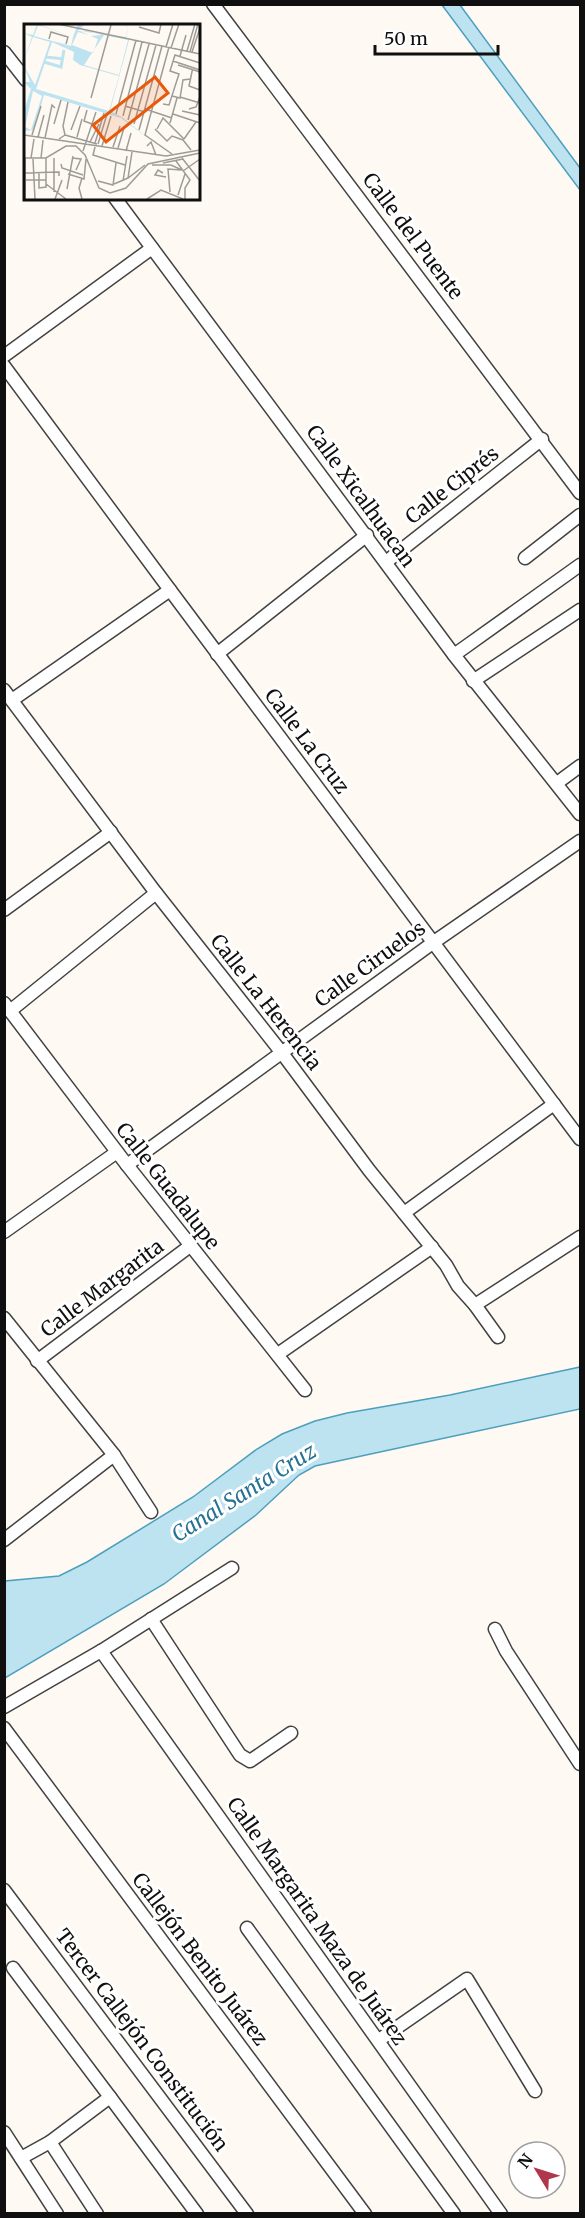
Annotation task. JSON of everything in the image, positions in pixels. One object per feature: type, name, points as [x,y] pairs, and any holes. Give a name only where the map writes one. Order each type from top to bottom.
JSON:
[{"type":"street","name":"Calle del Puente","points":[[213,4],[580,493]]},
{"type":"street","points":[[4,52],[24,77]]},
{"type":"street","name":"Calle Xicalhuacan","points":[[116,200],[473,681],[580,814]]},
{"type":"street","points":[[4,356],[152,248]]},
{"type":"street","name":"Calle La Cruz","points":[[4,366],[580,1139]]},
{"type":"street","name":"Calle Ciprés","points":[[386,562],[542,440]]},
{"type":"street","points":[[525,558],[580,515]]},
{"type":"street","points":[[217,654],[366,535]]},
{"type":"street","points":[[454,655],[580,566]]},
{"type":"street","points":[[8,695],[170,590]]},
{"type":"street","points":[[473,681],[580,610]]},
{"type":"street","name":"Calle La Herencia","points":[[8,695],[156,893],[282,1053],[369,1170],[447,1265],[458,1286],[498,1337]]},
{"type":"street","points":[[557,783],[580,766]]},
{"type":"street","points":[[4,910],[111,832]]},
{"type":"street","name":"Calle Ciruelos","points":[[127,1166],[434,942],[580,841]]},
{"type":"street","points":[[7,1007],[156,893]]},
{"type":"street","name":"Calle Guadalupe","points":[[7,1007],[127,1166],[305,1390]]},
{"type":"street","points":[[404,1213],[554,1104]]},
{"type":"street","points":[[4,1232],[117,1152]]},
{"type":"street","points":[[475,1305],[580,1237]]},
{"type":"street","name":"Calle Margarita","points":[[37,1361],[190,1246]]},
{"type":"street","points":[[278,1354],[432,1247]]},
{"type":"street","points":[[4,1318],[114,1455],[151,1512]]},
{"type":"street","points":[[4,1539],[114,1455]]},
{"type":"street","points":[[4,1707],[101,1651],[232,1568]]},
{"type":"street","points":[[151,1619],[240,1755],[250,1761],[291,1733]]},
{"type":"street","points":[[495,1629],[506,1651],[580,1764]]},
{"type":"street","name":"Calle Margarita Maza de Juárez","points":[[101,1651],[501,2214]]},
{"type":"street","name":"Callejón Benito Juárez","points":[[4,1728],[365,2214]]},
{"type":"street","name":"Tercer Callejón Constitución","points":[[4,1890],[247,2214]]},
{"type":"street","points":[[247,1928],[453,2214]]},
{"type":"street","points":[[13,1968],[197,2214]]},
{"type":"street","points":[[379,2040],[466,1979],[535,2091]]},
{"type":"street","points":[[21,2158],[50,2142],[110,2097]]},
{"type":"street","points":[[4,2132],[57,2214]]},
{"type":"street","points":[[50,2142],[97,2214]]},
{"type":"water","points":[[442,5],[460,5],[580,168],[580,190]]},
{"type":"water","name":"Canal Santa Cruz","points":[[580,1367],[580,1409],[315,1466],[299,1475],[256,1515],[164,1584],[5,1678],[5,1581],[59,1576],[87,1562],[193,1497],[257,1449],[282,1434],[315,1421]]}]
